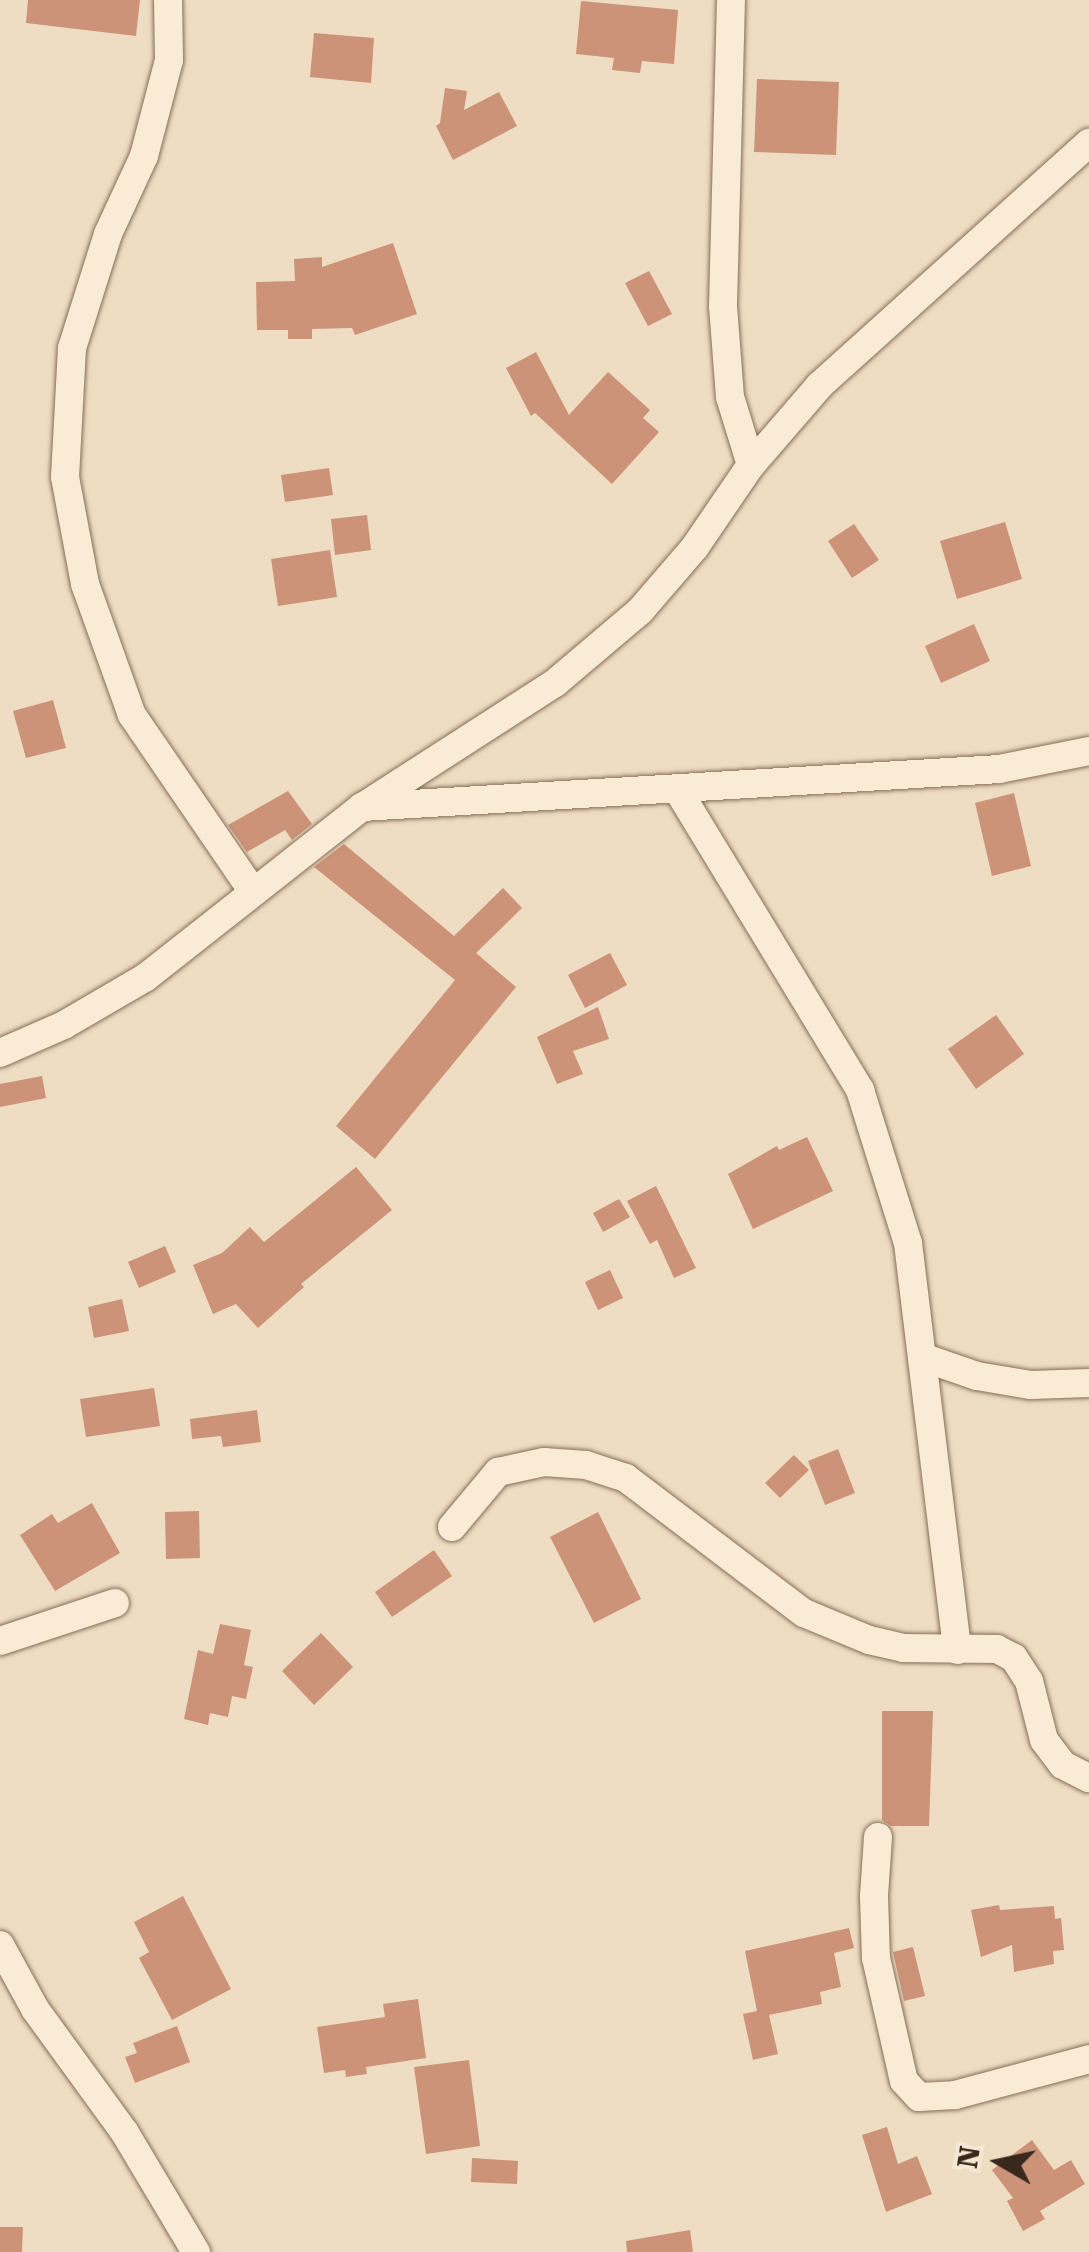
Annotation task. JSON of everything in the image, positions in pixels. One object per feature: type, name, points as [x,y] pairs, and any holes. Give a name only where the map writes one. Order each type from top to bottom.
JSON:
[{"type":"street","points":[[168,0],[169,60],[144,156],[108,234],[72,348],[65,477],[85,584],[132,715],[252,890]]},
{"type":"street","points":[[730,0],[723,306],[730,397],[750,465]]},
{"type":"street","points":[[0,1053],[64,1025],[146,977],[361,808],[555,683],[640,612],[695,547],[750,465],[820,386],[1089,143]]},
{"type":"street","points":[[361,808],[678,792],[999,769],[1089,751]]},
{"type":"street","points":[[678,792],[860,1090],[908,1243],[957,1650]]},
{"type":"street","points":[[922,1357],[977,1376],[1031,1385],[1089,1383]]},
{"type":"street","points":[[452,1527],[498,1472],[544,1462],[586,1466],[626,1478],[804,1613],[869,1640],[903,1648],[997,1650],[1014,1658],[1030,1681],[1044,1740],[1063,1764],[1089,1778]]},
{"type":"street","points":[[0,1642],[116,1603]]},
{"type":"street","points":[[878,1836],[874,1896],[876,1958],[904,2081],[920,2097],[955,2096],[1089,2059]]},
{"type":"street","points":[[0,1945],[35,2009],[125,2133],[196,2252]]},
{"type":"building","points":[[28,0],[140,0],[136,36],[26,23]]},
{"type":"building","points":[[581,1],[678,10],[674,64],[642,61],[640,73],[612,70],[614,58],[576,54]]},
{"type":"building","points":[[314,33],[374,38],[371,83],[310,77]]},
{"type":"building","points":[[757,79],[839,82],[836,155],[754,152]]},
{"type":"building","points":[[445,88],[467,91],[464,110],[499,92],[517,126],[453,160],[436,126],[440,123]]},
{"type":"building","points":[[393,243],[417,314],[355,335],[352,328],[312,329],[312,339],[288,339],[288,330],[257,330],[256,282],[295,281],[294,259],[322,257],[322,267]]},
{"type":"building","points":[[649,271],[672,314],[648,326],[625,283]]},
{"type":"building","points":[[536,352],[569,415],[608,372],[650,410],[643,418],[659,432],[612,484],[535,413],[531,416],[506,368]]},
{"type":"building","points":[[329,468],[333,495],[285,502],[281,475]]},
{"type":"building","points":[[367,515],[371,550],[335,555],[331,519]]},
{"type":"building","points":[[1005,522],[1022,579],[957,599],[940,541]]},
{"type":"building","points":[[854,524],[879,560],[852,578],[828,541]]},
{"type":"building","points":[[330,550],[337,597],[278,606],[271,559]]},
{"type":"building","points":[[974,624],[990,661],[941,683],[925,646]]},
{"type":"building","points":[[53,700],[66,748],[26,758],[13,711]]},
{"type":"building","points":[[288,791],[312,824],[292,840],[285,830],[247,852],[228,825]]},
{"type":"building","points":[[1014,793],[1031,866],[992,876],[975,803]]},
{"type":"building","points":[[344,844],[454,936],[503,888],[522,908],[476,953],[516,987],[375,1159],[336,1126],[455,980],[314,867]]},
{"type":"building","points":[[610,953],[627,985],[585,1008],[568,975]]},
{"type":"building","points":[[598,1007],[609,1039],[573,1051],[583,1074],[557,1084],[537,1037]]},
{"type":"building","points":[[996,1015],[1024,1054],[976,1089],[948,1049]]},
{"type":"building","points":[[42,1076],[46,1098],[0,1107],[0,1084]]},
{"type":"building","points":[[807,1137],[833,1191],[753,1229],[728,1174],[777,1146],[779,1150]]},
{"type":"building","points":[[356,1167],[392,1210],[301,1284],[304,1287],[258,1328],[236,1304],[213,1314],[193,1265],[222,1253],[250,1227],[264,1242]]},
{"type":"building","points":[[656,1186],[696,1268],[674,1278],[657,1240],[650,1244],[627,1201]]},
{"type":"building","points":[[619,1199],[630,1217],[603,1232],[593,1213]]},
{"type":"building","points":[[165,1246],[176,1272],[139,1288],[128,1262]]},
{"type":"building","points":[[610,1270],[623,1298],[598,1310],[585,1282]]},
{"type":"building","points":[[122,1299],[129,1331],[94,1338],[88,1307]]},
{"type":"building","points":[[154,1388],[160,1426],[86,1437],[80,1399]]},
{"type":"building","points":[[257,1410],[261,1442],[223,1447],[221,1436],[192,1439],[190,1419]]},
{"type":"building","points":[[838,1449],[855,1493],[825,1505],[808,1461]]},
{"type":"building","points":[[794,1455],[809,1470],[780,1498],[765,1483]]},
{"type":"building","points":[[92,1503],[120,1553],[55,1591],[20,1535],[52,1514],[58,1523]]},
{"type":"building","points":[[199,1511],[200,1558],[166,1559],[165,1512]]},
{"type":"building","points":[[598,1512],[641,1599],[594,1623],[550,1537]]},
{"type":"building","points":[[434,1550],[452,1576],[392,1617],[375,1592]]},
{"type":"building","points":[[220,1624],[251,1630],[244,1665],[253,1667],[246,1699],[232,1696],[228,1717],[210,1713],[208,1725],[184,1719],[198,1650],[213,1654]]},
{"type":"building","points":[[321,1633],[353,1667],[314,1705],[282,1671]]},
{"type":"building","points":[[882,1711],[933,1711],[929,1826],[891,1826],[882,1820]]},
{"type":"building","points":[[183,1896],[231,1989],[172,2020],[139,1958],[149,1952],[134,1922]]},
{"type":"building","points":[[999,1905],[1000,1910],[1054,1906],[1055,1919],[1061,1918],[1064,1950],[1053,1951],[1054,1964],[1014,1972],[1012,1945],[981,1957],[971,1910]]},
{"type":"building","points":[[849,1928],[854,1948],[834,1953],[841,1987],[820,1992],[822,2004],[769,2015],[778,2054],[753,2060],[743,2014],[757,2011],[745,1951]]},
{"type":"building","points":[[913,1947],[925,1996],[904,2001],[893,1952]]},
{"type":"building","points":[[418,1999],[426,2058],[366,2067],[367,2074],[346,2077],[345,2070],[324,2073],[317,2027],[385,2017],[383,2004]]},
{"type":"building","points":[[177,2026],[190,2062],[135,2083],[125,2057],[137,2053],[133,2043]]},
{"type":"building","points":[[469,2060],[480,2146],[426,2154],[414,2067]]},
{"type":"building","points":[[887,2127],[898,2164],[917,2156],[932,2194],[886,2212],[862,2135]]},
{"type":"building","points":[[1032,2140],[1054,2170],[1071,2160],[1085,2184],[1040,2211],[1045,2219],[1023,2231],[1007,2201],[1013,2198],[992,2170]]},
{"type":"building","points":[[472,2158],[518,2161],[517,2184],[471,2182]]},
{"type":"building","points":[[0,2227],[23,2227],[22,2252],[0,2252]]},
{"type":"building","points":[[690,2230],[693,2252],[627,2252],[626,2241]]}]
